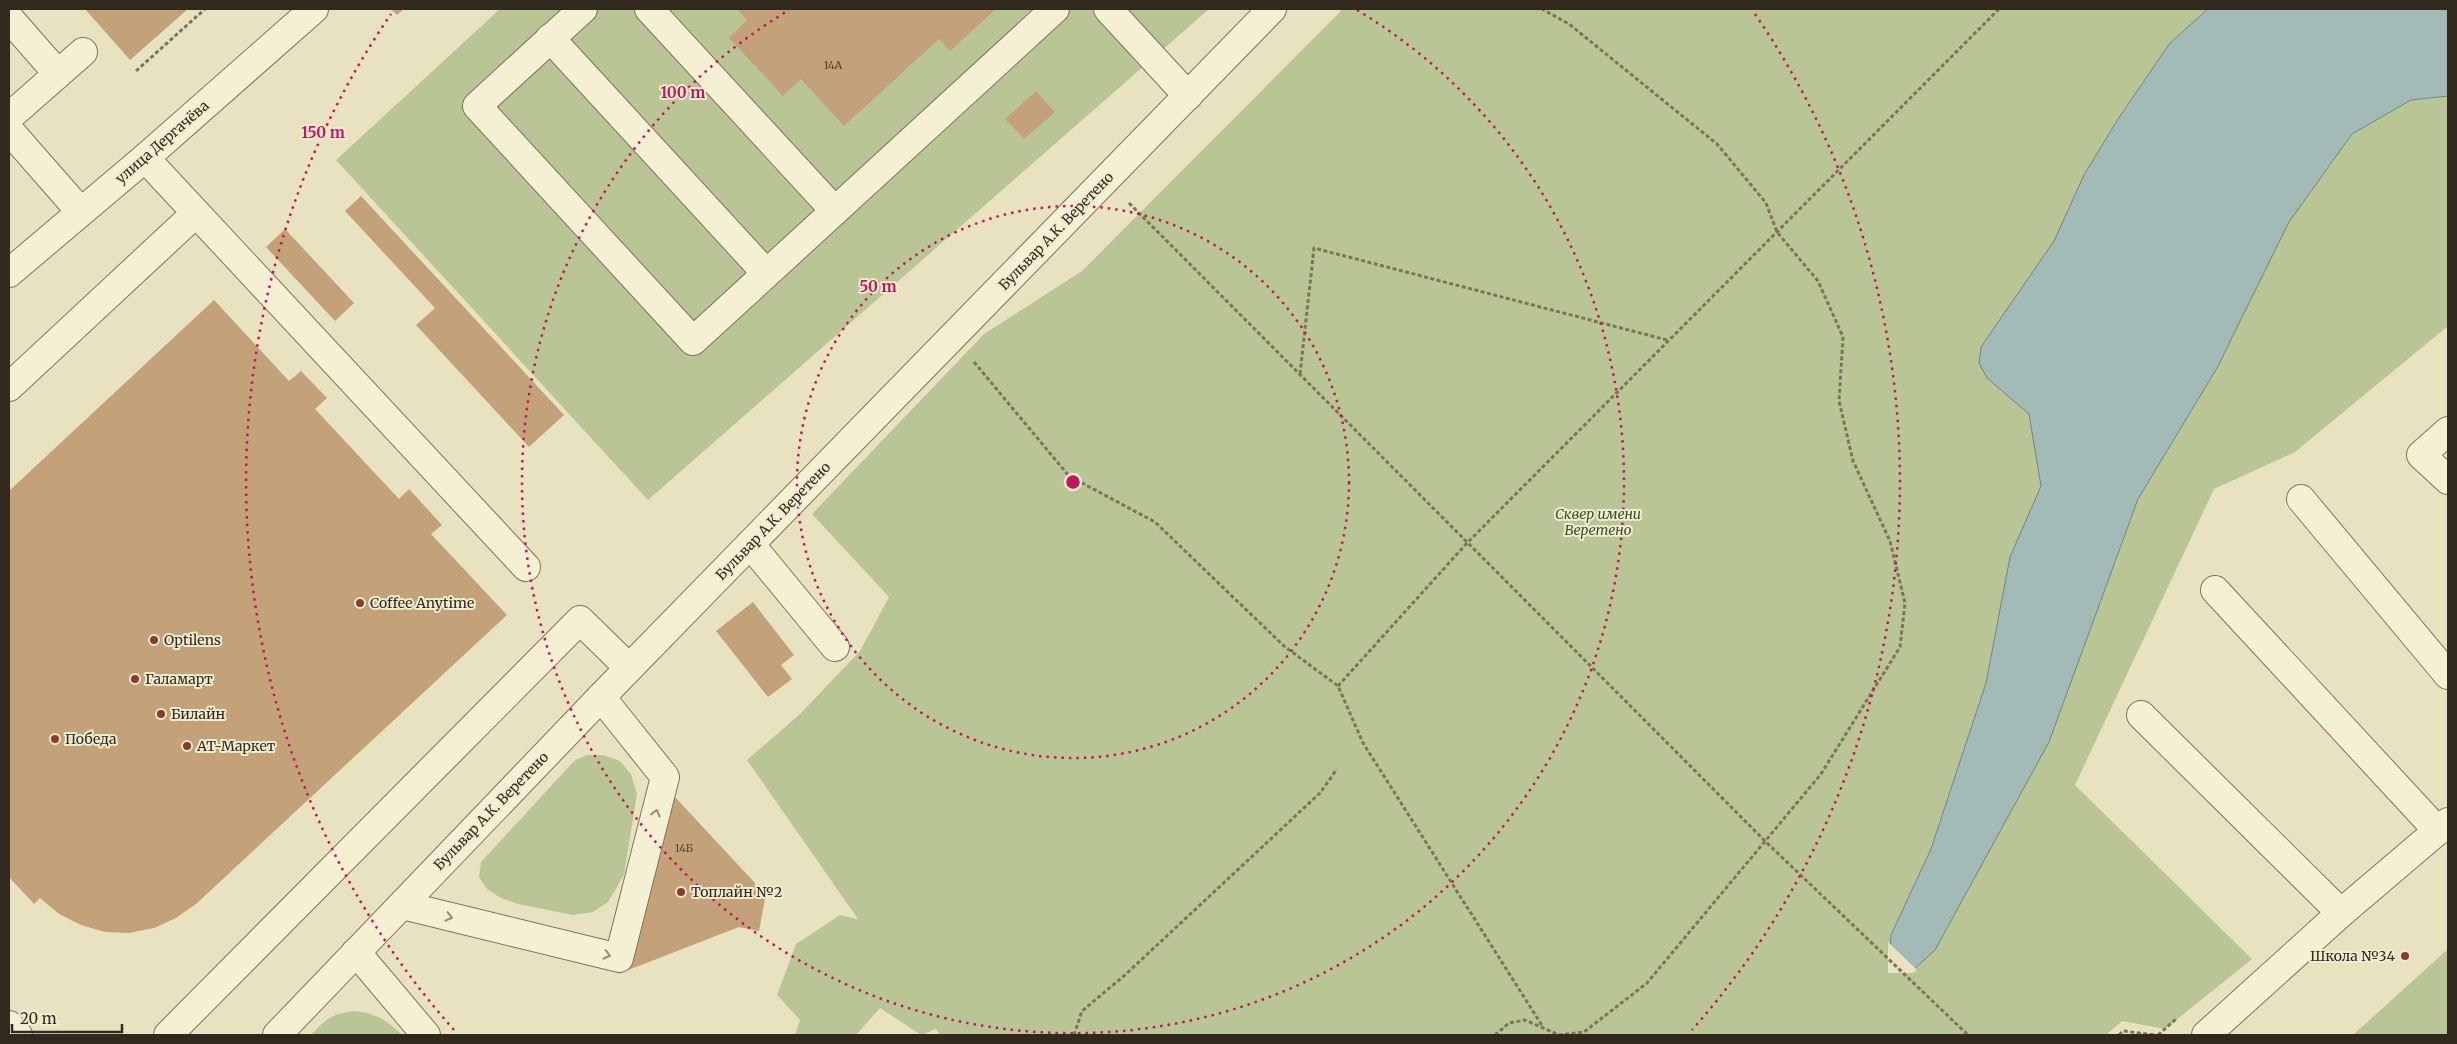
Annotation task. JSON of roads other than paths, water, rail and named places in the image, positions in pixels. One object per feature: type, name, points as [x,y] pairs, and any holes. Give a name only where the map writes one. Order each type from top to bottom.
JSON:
[{"type":"street","name":"улица Дергачёва","points":[[9,273],[80,211],[146,158],[314,9]]},
{"type":"street","points":[[583,9],[477,106],[693,341],[1055,9]]},
{"type":"street","points":[[649,9],[835,211]]},
{"type":"street","points":[[1108,9],[1188,96]]},
{"type":"street","name":"Бульвар А.К. Веретено","points":[[277,1035],[629,668],[1272,9]]},
{"type":"street","points":[[9,18],[58,74]]},
{"type":"street","points":[[550,38],[766,274]]},
{"type":"street","points":[[9,117],[83,52]]},
{"type":"street","points":[[9,130],[80,211]]},
{"type":"street","points":[[146,158],[526,567]]},
{"type":"street","points":[[9,387],[196,213]]},
{"type":"street","points":[[2448,431],[2421,455],[2448,480]]},
{"type":"street","points":[[2301,499],[2448,675]]},
{"type":"street","points":[[750,544],[835,648]]},
{"type":"street","points":[[2206,1035],[2341,913],[2443,826],[2215,590]]},
{"type":"street","points":[[168,1035],[580,620],[629,668]]},
{"type":"street","points":[[402,905],[620,958],[665,778],[601,697]]},
{"type":"street","points":[[2141,715],[2341,913]]},
{"type":"street","points":[[356,952],[426,1035]]},
{"type":"street","points":[[9,1025],[18,1035]]},
{"type":"water","points":[[2208,9],[2448,9],[2448,96],[2411,100],[2352,134],[2289,222],[2217,368],[2138,499],[2049,742],[1935,950],[1912,971],[1889,971],[1891,935],[1931,849],[1986,683],[2010,557],[2041,486],[2029,414],[1987,378],[1979,363],[1981,347],[2054,241],[2084,175],[2118,119],[2170,43]]},
{"type":"place","name":"Coffee Anytime","points":[[360,603]]},
{"type":"place","name":"Optilens","points":[[154,640]]},
{"type":"place","name":"Галамарт","points":[[135,679]]},
{"type":"place","name":"Билайн","points":[[161,714]]},
{"type":"place","name":"Победа","points":[[55,739]]},
{"type":"place","name":"АТ-Маркет","points":[[187,746]]},
{"type":"place","name":"Топлайн №2","points":[[681,892]]},
{"type":"place","name":"Школа №34","points":[[2405,956]]},
{"type":"park label","name":"Сквер имени Веретено","points":[[1598,522]]}]
